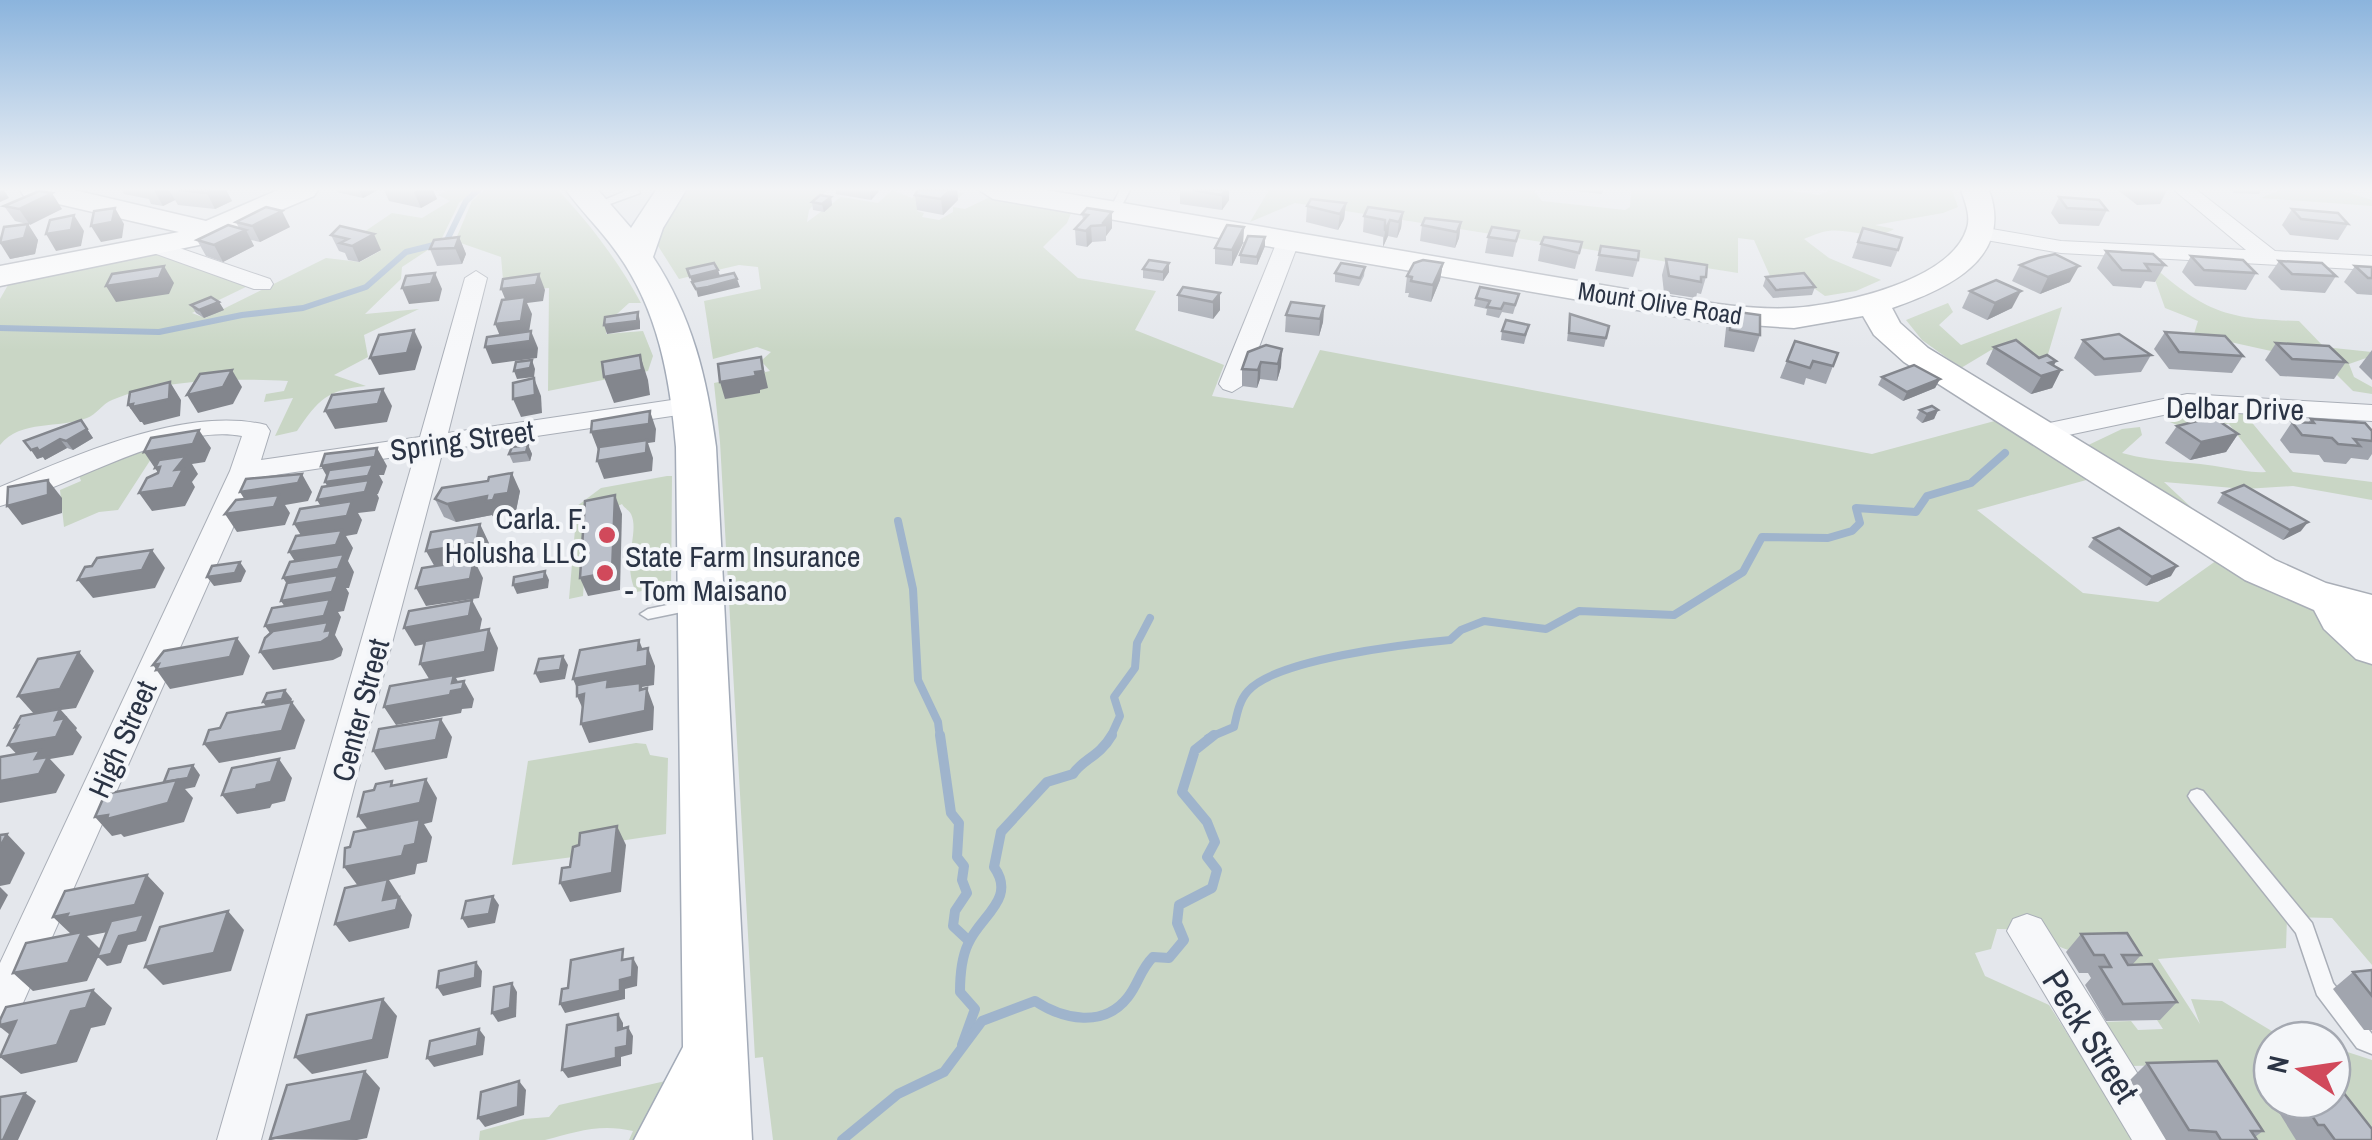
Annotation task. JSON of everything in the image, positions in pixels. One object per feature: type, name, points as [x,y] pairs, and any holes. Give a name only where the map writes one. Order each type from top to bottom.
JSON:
[{"type":"main road","points":[[626,243],[637,256],[677,333],[692,405],[718,1140]]},
{"type":"main road","points":[[637,256],[642,243]]},
{"type":"main road","points":[[668,1140],[714,1054]]},
{"type":"street","points":[[0,276],[167,243]]},
{"type":"street","points":[[1232,384],[1286,243]]},
{"type":"street","name":"Mount Olive Road","points":[[1312,243],[1678,308],[1794,318],[1916,355]]},
{"type":"street","points":[[1857,307],[1947,270],[1970,250],[1972,243]]},
{"type":"street","points":[[2041,243],[2372,262]]},
{"type":"street","points":[[2251,243],[2267,256]]},
{"type":"street","points":[[156,246],[262,284]]},
{"type":"street","name":"Center Street","points":[[239,1140],[344,770],[476,278]]},
{"type":"street","name":"Mount Olive Road","points":[[1794,318],[1857,307],[1916,355],[2208,540],[2288,584],[2351,605]]},
{"type":"street","name":"Delbar Drive","points":[[2040,433],[2178,402],[2372,413]]},
{"type":"street","name":"Spring Street","points":[[244,472],[692,405]]},
{"type":"street","points":[[0,497],[129,448],[226,427],[248,427],[258,432],[244,472]]},
{"type":"street","name":"High Street","points":[[2,1000],[244,472]]},
{"type":"street","points":[[2351,605],[2340,618],[2372,648]]},
{"type":"street","name":"Peck Street","points":[[2026,931],[2157,1140]]},
{"type":"lane","points":[[648,614],[700,603]]},
{"type":"lane","points":[[2198,796],[2305,930],[2324,988],[2364,1041],[2372,1044]]},
{"type":"green space","points":[[371,243],[438,243],[402,267],[401,279],[365,314],[419,309],[364,335],[368,357],[334,375],[366,386],[325,398],[297,431],[275,436],[293,398],[264,402],[266,394],[284,391],[288,381],[222,380],[132,393],[108,402],[87,418],[19,431],[0,445],[0,299],[12,278],[160,252],[250,285],[192,313],[205,318],[326,258],[360,262],[380,251]]},
{"type":"green space","points":[[461,243],[602,243],[641,303],[629,303],[607,323],[606,334],[643,331],[653,356],[648,371],[548,391],[549,288],[504,291],[501,257]]},
{"type":"green space","points":[[656,243],[1047,243],[1043,247],[1078,278],[1156,291],[1135,330],[1224,365],[1212,396],[1293,408],[1320,350],[1872,454],[2002,419],[2090,479],[1977,510],[2083,593],[2158,602],[2220,558],[2307,605],[2372,662],[2372,965],[2332,918],[2287,917],[2286,948],[2158,959],[2200,1024],[2191,999],[2222,1001],[2253,1020],[2252,1120],[2294,1120],[2316,1140],[2231,1140],[2175,1065],[2131,1066],[2104,1022],[2131,1021],[2138,1030],[2163,1029],[2111,951],[2064,949],[2043,930],[1997,929],[1991,949],[1975,953],[1985,976],[2049,1005],[2135,1140],[773,1140],[763,1057],[755,1058],[714,383],[770,371],[761,361],[771,352],[757,347],[713,359],[704,301],[761,289],[758,267],[739,265],[679,279]]},
{"type":"green space","points":[[1549,243],[1738,243],[1738,273]]},
{"type":"green space","points":[[1755,243],[1810,243],[1829,258],[1881,280],[1856,291],[1825,296],[1801,279],[1770,276]]},
{"type":"green space","points":[[2149,263],[2217,310],[2252,318],[2299,321],[2324,347],[2372,352],[2372,356],[2349,364],[2354,377],[2372,387],[2372,394],[2353,391],[2325,363],[2194,334],[2198,321],[2165,308]]},
{"type":"green space","points":[[1948,303],[1953,312],[1939,325],[1961,345],[2062,307],[2046,361],[1991,350],[1961,368],[1922,340],[1906,320]]},
{"type":"green space","points":[[2244,413],[2293,472],[2372,482],[2372,500],[2293,486],[2245,489],[2164,482],[2235,548],[2080,449],[2122,429],[2140,427],[2142,435],[2122,453],[2266,472],[2229,424],[2177,425],[2165,420],[2167,415]]},
{"type":"green space","points":[[154,447],[151,459],[118,510],[99,512],[64,527],[60,490],[81,481],[78,472]]},
{"type":"green space","points":[[672,476],[671,594],[650,604],[648,590],[636,592],[630,569],[633,522],[622,504],[588,521],[583,596],[569,599],[577,506],[601,488]]},
{"type":"green space","points":[[646,744],[650,755],[668,758],[666,834],[586,846],[573,857],[512,865],[528,761]]},
{"type":"green space","points":[[2352,1054],[2372,1060],[2372,1140],[2352,1120]]},
{"type":"green space","points":[[670,1080],[649,1140],[629,1140],[633,1131],[610,1128],[545,1140],[479,1140],[480,1131],[524,1119],[549,1117],[559,1105]]},
{"type":"building","points":[[433,243],[457,243],[455,248],[430,249]]},
{"type":"building","points":[[1218,243],[1236,243],[1232,250],[1215,248]]},
{"type":"building","points":[[1245,243],[1263,243],[1257,257],[1240,255]]},
{"type":"building","points":[[1541,243],[1582,243],[1579,253]]},
{"type":"building","points":[[1864,243],[1900,243],[1898,250]]},
{"type":"building","points":[[1601,246],[1639,251],[1638,260],[1599,255]]},
{"type":"building","points":[[2106,251],[2153,254],[2165,265],[2145,264],[2150,271],[2122,270]]},
{"type":"building","points":[[2055,254],[2079,266],[2048,277],[2020,265],[2038,258]]},
{"type":"building","points":[[2191,256],[2243,260],[2256,273],[2204,270]]},
{"type":"building","points":[[1666,259],[1707,265],[1706,277],[1701,277],[1701,282],[1669,276]]},
{"type":"building","points":[[1149,260],[1169,263],[1163,272],[1143,269]]},
{"type":"building","points":[[2279,261],[2322,263],[2336,276],[2292,274]]},
{"type":"building","points":[[714,263],[718,270],[690,277],[687,269]]},
{"type":"building","points":[[1341,263],[1365,267],[1360,278],[1335,273]]},
{"type":"building","points":[[1414,263],[1443,263],[1433,285],[1411,281],[1412,277],[1407,276]]},
{"type":"building","points":[[164,266],[159,278],[106,286],[112,274]]},
{"type":"building","points":[[2355,266],[2372,267],[2372,278],[2368,278]]},
{"type":"building","points":[[435,273],[431,284],[402,288],[406,276]]},
{"type":"building","points":[[734,273],[737,279],[708,287],[696,289],[692,282]]},
{"type":"building","points":[[1804,273],[1815,287],[1776,290],[1766,277]]},
{"type":"building","points":[[539,274],[536,285],[501,289],[503,279]]},
{"type":"building","points":[[1996,280],[2021,291],[1995,303],[1970,291]]},
{"type":"building","points":[[1183,287],[1220,293],[1213,302],[1178,295]]},
{"type":"building","points":[[1480,287],[1519,294],[1515,305],[1487,307],[1490,301],[1476,298]]},
{"type":"building","points":[[211,297],[219,302],[199,310],[191,305]]},
{"type":"building","points":[[525,297],[521,321],[495,324],[502,300]]},
{"type":"building","points":[[1291,302],[1324,306],[1320,319],[1286,315]]},
{"type":"building","points":[[1731,311],[1760,315],[1760,335],[1730,330]]},
{"type":"building","points":[[638,312],[637,321],[604,325],[605,317]]},
{"type":"building","points":[[1570,314],[1609,326],[1606,338],[1569,333]]},
{"type":"building","points":[[1506,320],[1529,325],[1525,335],[1502,331]]},
{"type":"building","points":[[414,330],[407,353],[370,358],[379,335]]},
{"type":"building","points":[[531,331],[530,341],[485,347],[487,337]]},
{"type":"building","points":[[2165,332],[2225,336],[2243,356],[2179,352]]},
{"type":"building","points":[[2119,334],[2151,355],[2104,359],[2083,340]]},
{"type":"building","points":[[2016,340],[2039,358],[2047,355],[2056,361],[2049,363],[2061,370],[2041,376],[1994,347]]},
{"type":"building","points":[[1795,341],[1838,353],[1833,366],[1813,361],[1810,368],[1787,361]]},
{"type":"building","points":[[2276,343],[2329,346],[2346,362],[2292,359]]},
{"type":"building","points":[[1266,345],[1282,349],[1278,364],[1261,362],[1258,370],[1242,369],[1248,352]]},
{"type":"building","points":[[640,355],[642,370],[604,377],[602,362]]},
{"type":"building","points":[[761,357],[763,371],[755,372],[756,376],[720,382],[718,364]]},
{"type":"building","points":[[532,360],[530,368],[514,371],[516,362]]},
{"type":"building","points":[[1914,365],[1940,379],[1907,392],[1882,377]]},
{"type":"building","points":[[232,370],[223,387],[187,395],[200,374]]},
{"type":"building","points":[[534,378],[535,395],[513,399],[513,383]]},
{"type":"building","points":[[170,382],[169,399],[128,405],[130,392]]},
{"type":"building","points":[[383,389],[378,404],[325,411],[332,395]]},
{"type":"building","points":[[1932,406],[1938,410],[1927,414],[1920,410]]},
{"type":"building","points":[[650,411],[649,424],[591,432],[592,421]]},
{"type":"building","points":[[2213,417],[2238,434],[2201,442],[2177,426]]},
{"type":"building","points":[[2311,419],[2365,423],[2372,431],[2372,441],[2354,439],[2360,446],[2338,444],[2332,438],[2302,435],[2292,422],[2314,423]]},
{"type":"building","points":[[81,420],[87,429],[39,451],[31,450],[24,441]]},
{"type":"building","points":[[199,430],[193,444],[144,452],[151,438]]},
{"type":"building","points":[[647,440],[646,453],[597,461],[599,447]]},
{"type":"building","points":[[528,445],[526,452],[509,454],[512,447]]},
{"type":"building","points":[[377,448],[375,457],[321,466],[325,454]]},
{"type":"building","points":[[186,456],[175,470],[183,469],[173,488],[139,493],[147,478],[158,473],[160,467],[155,468],[159,460]]},
{"type":"building","points":[[373,464],[368,476],[325,482],[329,470]]},
{"type":"building","points":[[512,473],[508,493],[495,495],[493,500],[486,501],[487,496],[447,504],[435,499],[442,488]]},
{"type":"building","points":[[302,474],[298,483],[240,492],[246,479]]},
{"type":"building","points":[[48,480],[48,495],[7,506],[8,487]]},
{"type":"building","points":[[369,480],[365,492],[317,500],[322,487]]},
{"type":"building","points":[[2244,485],[2308,522],[2290,530],[2223,493]]},
{"type":"building","points":[[279,495],[274,507],[225,514],[236,500]]},
{"type":"building","points":[[615,495],[612,572],[580,578],[585,501]]},
{"type":"building","points":[[352,501],[347,516],[294,524],[300,509]]},
{"type":"building","points":[[480,524],[476,543],[426,551],[431,532]]},
{"type":"building","points":[[2119,528],[2177,566],[2152,577],[2094,538]]},
{"type":"building","points":[[342,530],[336,545],[289,552],[296,536]]},
{"type":"building","points":[[152,550],[142,570],[78,580],[85,567],[92,566],[97,558]]},
{"type":"building","points":[[344,554],[338,569],[283,578],[290,562]]},
{"type":"building","points":[[474,560],[470,579],[416,588],[422,568]]},
{"type":"building","points":[[240,562],[235,573],[207,577],[212,566]]},
{"type":"building","points":[[545,571],[544,579],[513,585],[514,577]]},
{"type":"building","points":[[338,575],[332,592],[281,601],[287,583]]},
{"type":"building","points":[[330,599],[324,616],[265,626],[272,608]]},
{"type":"building","points":[[472,600],[469,616],[404,628],[409,611]]},
{"type":"building","points":[[328,622],[325,631],[331,630],[329,637],[321,642],[260,652],[265,638],[273,631]]},
{"type":"building","points":[[489,629],[485,652],[420,664],[425,641]]},
{"type":"building","points":[[237,638],[230,657],[156,670],[159,664],[153,665],[164,651]]},
{"type":"building","points":[[639,640],[638,650],[648,648],[647,666],[573,679],[580,650]]},
{"type":"building","points":[[79,652],[60,689],[18,696],[38,659]]},
{"type":"building","points":[[563,656],[560,670],[535,673],[539,659]]},
{"type":"building","points":[[454,675],[452,683],[464,681],[462,689],[451,691],[450,695],[384,707],[390,686]]},
{"type":"building","points":[[608,679],[607,687],[640,683],[640,690],[647,688],[645,711],[581,724],[584,694],[577,696],[577,685]]},
{"type":"building","points":[[285,690],[282,699],[263,702],[267,693]]},
{"type":"building","points":[[292,702],[282,731],[204,744],[209,730],[220,728],[227,713]]},
{"type":"building","points":[[60,709],[55,720],[65,718],[56,737],[8,745],[21,716]]},
{"type":"building","points":[[441,719],[436,740],[373,751],[379,729]]},
{"type":"building","points":[[40,750],[35,759],[48,757],[39,774],[0,781],[0,757]]},
{"type":"building","points":[[279,759],[271,782],[222,795],[232,768]]},
{"type":"building","points":[[193,765],[188,778],[164,782],[169,769]]},
{"type":"building","points":[[426,779],[420,803],[358,816],[364,792],[374,790],[376,784],[392,781],[391,786]]},
{"type":"building","points":[[177,780],[168,803],[107,819],[108,815],[95,817],[105,794]]},
{"type":"building","points":[[420,819],[415,844],[405,846],[402,856],[344,867],[345,848],[350,847],[354,832]]},
{"type":"building","points":[[617,826],[612,873],[560,883],[562,868],[570,867],[580,833]]},
{"type":"building","points":[[147,875],[135,905],[53,917],[65,891]]},
{"type":"building","points":[[388,879],[383,900],[399,897],[396,910],[335,924],[345,888]]},
{"type":"building","points":[[493,896],[489,914],[462,918],[466,901]]},
{"type":"building","points":[[228,911],[214,953],[145,967],[160,927]]},
{"type":"building","points":[[144,914],[137,932],[119,936],[111,954],[97,957],[111,921]]},
{"type":"building","points":[[82,932],[68,963],[13,973],[26,943]]},
{"type":"building","points":[[2127,933],[2141,955],[2122,955],[2128,965],[2152,964],[2177,1002],[2123,1004],[2100,967],[2111,967],[2104,955],[2094,955],[2081,934]]},
{"type":"building","points":[[623,949],[622,960],[633,958],[632,977],[620,980],[620,991],[560,1004],[562,989],[568,988],[571,960]]},
{"type":"building","points":[[476,962],[475,978],[437,987],[439,971]]},
{"type":"building","points":[[2372,970],[2372,996],[2353,972]]},
{"type":"building","points":[[512,983],[510,1008],[492,1013],[494,987]]},
{"type":"building","points":[[93,990],[86,1008],[71,1011],[57,1045],[0,1057],[16,1021],[0,1025],[6,1007]]},
{"type":"building","points":[[383,999],[373,1040],[295,1057],[307,1015]]},
{"type":"building","points":[[618,1014],[618,1030],[628,1027],[627,1046],[616,1048],[616,1058],[562,1070],[567,1025]]},
{"type":"building","points":[[479,1029],[477,1046],[427,1058],[430,1041]]},
{"type":"building","points":[[2217,1061],[2252,1120],[2263,1131],[2251,1131],[2257,1140],[2221,1140],[2216,1132],[2189,1130],[2147,1063]]},
{"type":"building","points":[[365,1071],[351,1121],[270,1139],[287,1085]]},
{"type":"building","points":[[519,1081],[518,1107],[478,1118],[481,1092]]},
{"type":"building","points":[[25,1093],[3,1140],[0,1140],[0,1097]]},
{"type":"building","points":[[2352,1104],[2372,1129],[2372,1140],[2335,1140],[2324,1125],[2315,1120],[2352,1120]]},
{"type":"waterway","points":[[0,328],[159,332],[242,315],[303,308],[366,287],[406,252],[441,243]]},
{"type":"waterway","points":[[1213,736],[1234,727],[1248,691],[1285,670],[1313,662],[1375,649],[1450,640],[1461,630],[1484,621],[1546,629],[1579,611],[1674,615],[1743,572],[1762,537],[1828,538],[1852,531],[1860,523],[1856,508],[1916,512],[1927,496],[1971,483],[2005,453]]},
{"type":"waterway","points":[[898,521],[913,589],[918,680],[938,722],[940,738]]},
{"type":"waterway","points":[[1110,737],[1120,716],[1114,697],[1135,668],[1137,643],[1150,618]]},
{"type":"waterway","points":[[940,735],[951,813],[959,823],[957,857],[964,866],[962,880],[967,893],[955,911],[953,926],[968,940]]},
{"type":"waterway","points":[[842,1140],[898,1094],[944,1072],[982,1021],[1035,1001],[1058,1013],[1096,1017],[1118,1007],[1128,997],[1153,957],[1169,958],[1184,940],[1177,923],[1179,905],[1212,888],[1217,870],[1207,857],[1215,842],[1207,822],[1182,792],[1195,750],[1213,736]]},
{"type":"waterway","points":[[1208,738],[1213,736]]},
{"type":"waterway","points":[[962,1045],[975,1009],[960,992],[962,962],[974,934],[999,898],[1000,878],[994,867],[1001,832],[1047,782],[1073,774],[1110,737]]},
{"type":"place","name":"Carla. F. Holusha LLC","points":[[607,535]]},
{"type":"place","name":"State Farm Insurance - Tom Maisano","points":[[605,573]]}]
